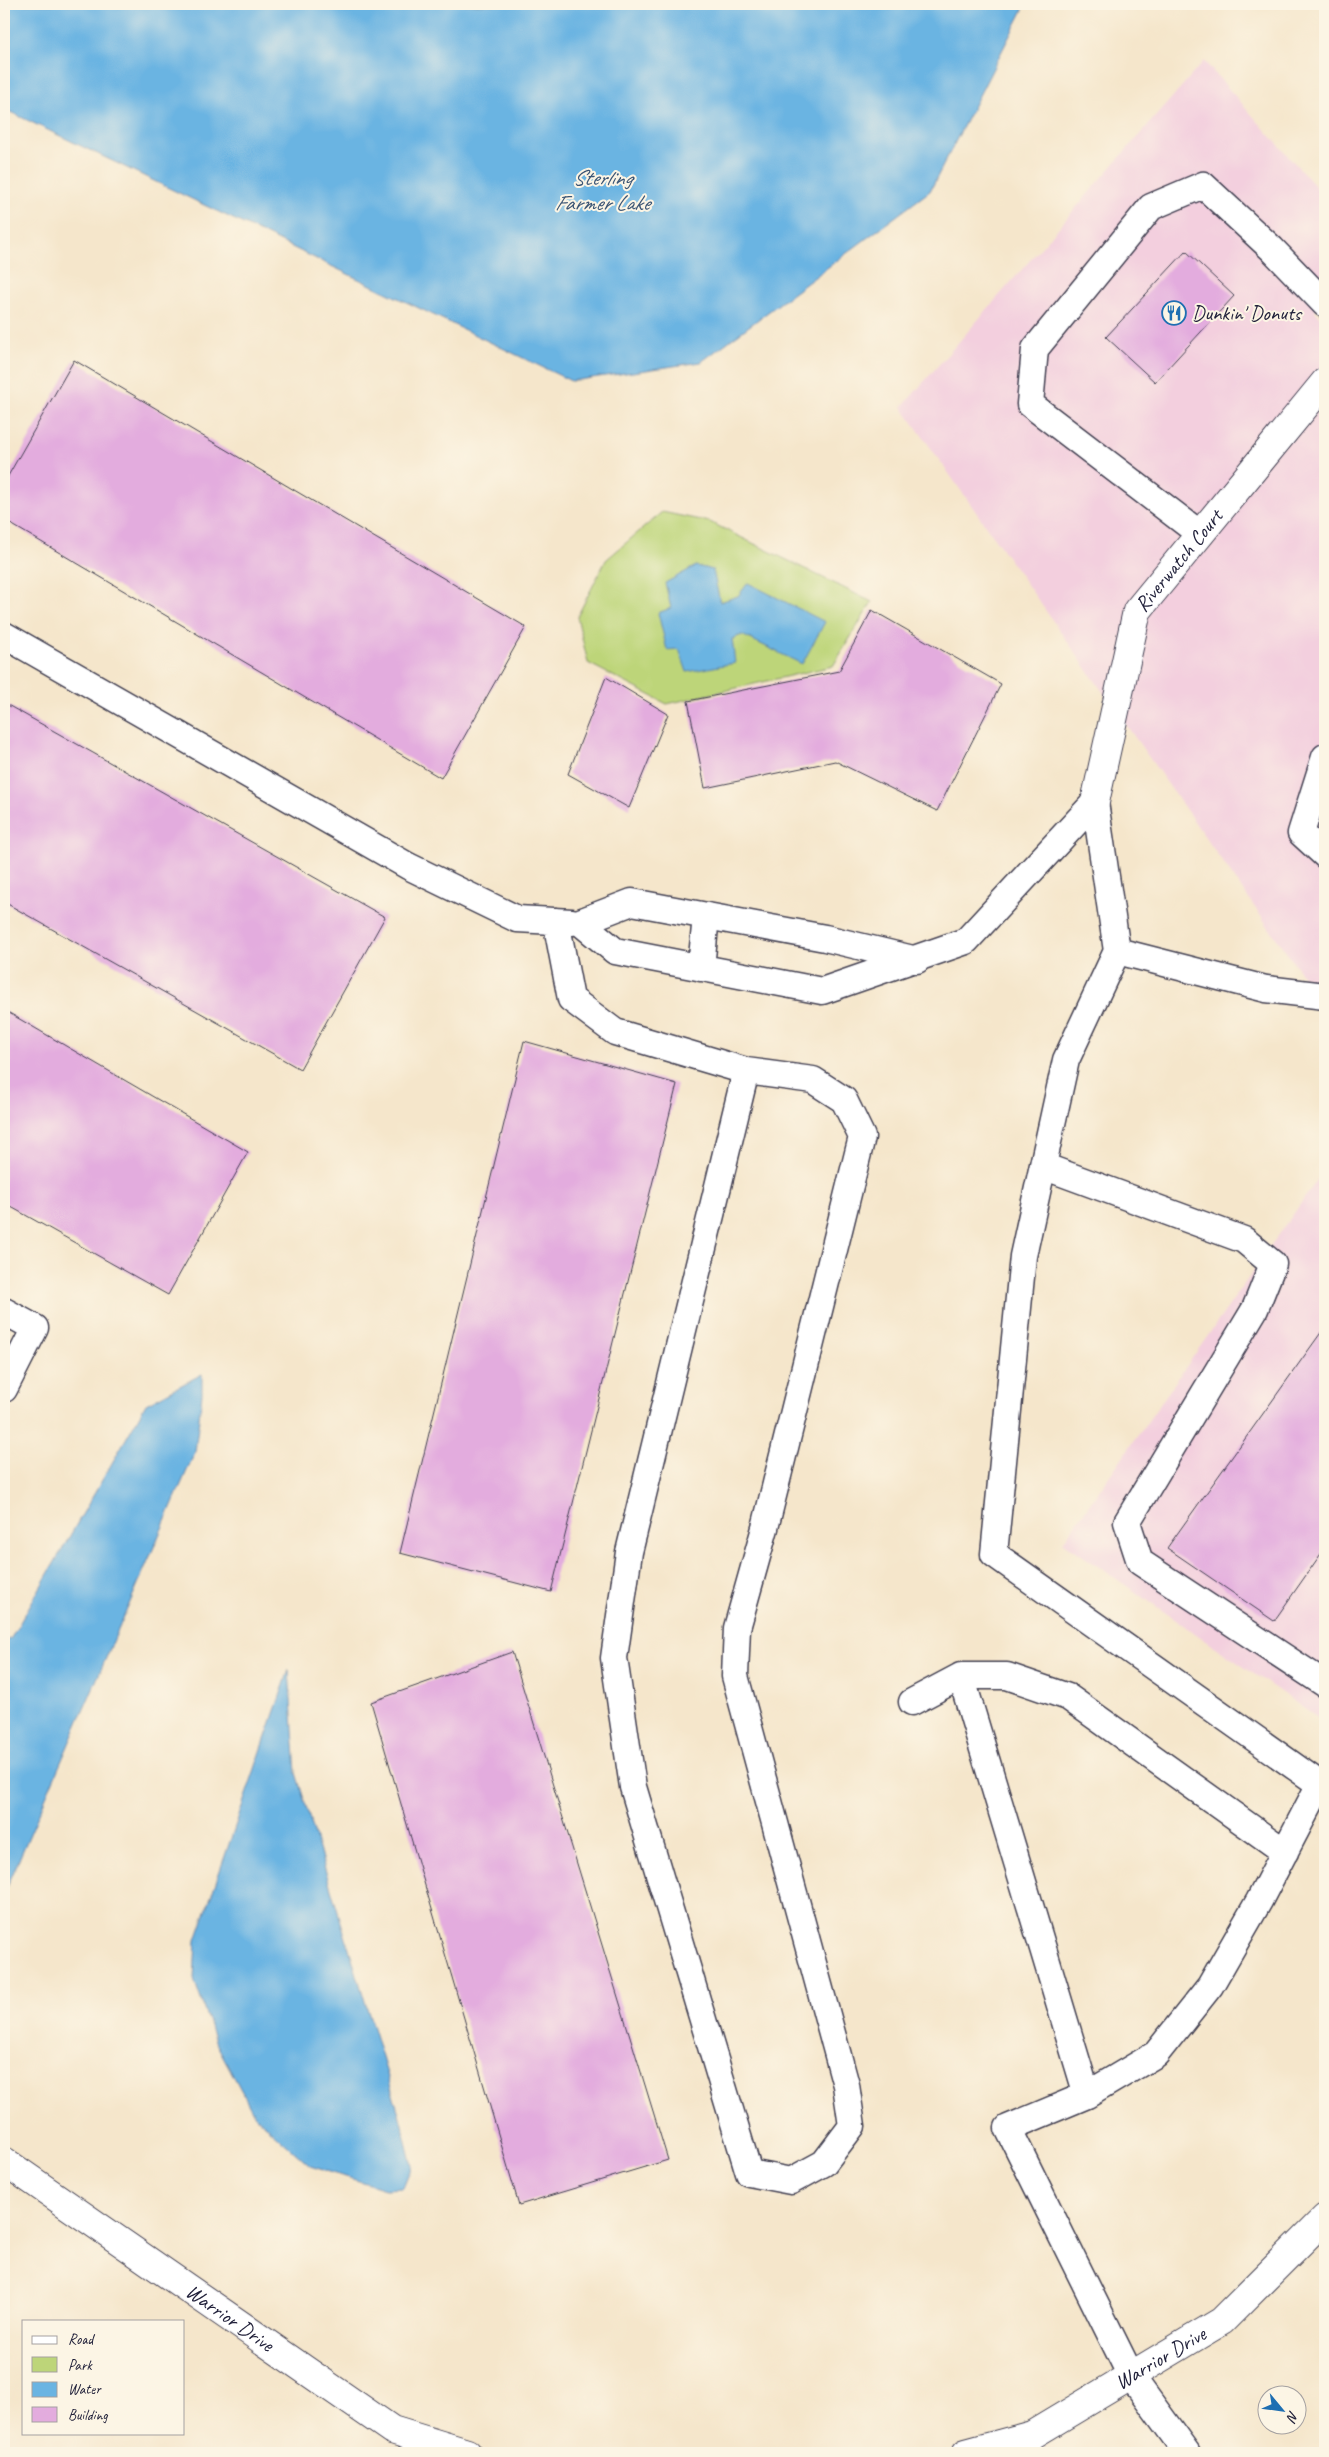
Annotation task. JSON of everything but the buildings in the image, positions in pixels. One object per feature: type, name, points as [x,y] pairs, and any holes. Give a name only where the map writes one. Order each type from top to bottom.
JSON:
[{"type":"street","name":"Riverwatch Court","points":[[1095,802],[1137,611],[1325,382]]},
{"type":"street","name":"Warrior Drive","points":[[4,2161],[392,2430],[467,2453]]},
{"type":"street","name":"Warrior Drive","points":[[966,2453],[1032,2435],[1222,2321],[1325,2218]]},
{"type":"lane","points":[[1200,534],[1030,404],[1035,349],[1151,207],[1202,184],[1272,249],[1325,304]]},
{"type":"lane","points":[[4,635],[408,866],[517,919],[568,922],[632,902],[825,938],[916,960]]},
{"type":"lane","points":[[1325,757],[1301,833],[1325,855]]},
{"type":"lane","points":[[1095,802],[1117,950],[1066,1060],[1023,1256],[994,1554],[1322,1786],[1210,1986],[1156,2054],[1087,2095],[1008,2128],[1131,2376],[1187,2453]]},
{"type":"lane","points":[[568,922],[616,951],[822,991],[916,960],[966,941],[1095,802]]},
{"type":"lane","points":[[701,968],[706,916]]},
{"type":"lane","points":[[568,922],[571,999],[615,1032],[746,1071],[813,1080],[844,1100],[862,1137],[765,1528],[737,1628],[735,1676],[846,2084],[852,2126],[824,2163],[791,2181],[750,2173],[633,1786],[614,1658],[629,1552],[746,1071]]},
{"type":"lane","points":[[1117,950],[1266,989],[1325,996]]},
{"type":"lane","points":[[1042,1166],[1244,1240],[1273,1264],[1255,1309],[1127,1522],[1140,1562],[1325,1684]]},
{"type":"lane","points":[[4,1311],[34,1328],[4,1388]]},
{"type":"lane","points":[[912,1702],[961,1676],[1007,1676],[1068,1697],[1140,1751],[1285,1852]]},
{"type":"lane","points":[[961,1676],[1087,2095]]},
{"type":"shaded area","points":[[1204,61],[1325,197],[1325,283],[1315,311],[1325,323],[1325,1007],[902,407]]},
{"type":"shaded area","points":[[1325,1169],[1325,1723],[1063,1542]]},
{"type":"green space","points":[[662,512],[710,522],[872,602],[833,666],[667,704],[588,663],[577,617],[606,560]]},
{"type":"water","name":"Sterling Farmer Lake","points":[[4,4],[1026,4],[930,191],[701,362],[571,381],[4,109]]},
{"type":"water","points":[[696,566],[713,570],[720,602],[738,596],[748,583],[825,622],[802,664],[742,635],[732,639],[735,663],[687,672],[679,649],[667,650],[658,613],[671,608],[665,583]]},
{"type":"water","points":[[202,1374],[202,1394],[195,1452],[4,1894],[4,1643],[11,1638],[146,1404]]},
{"type":"water","points":[[289,1670],[296,1773],[400,2117],[412,2166],[403,2188],[385,2189],[310,2166],[255,2116],[215,2041],[194,1979],[196,1940]]},
{"type":"place","name":"Dunkin' Donuts","points":[[1174,313]]}]
